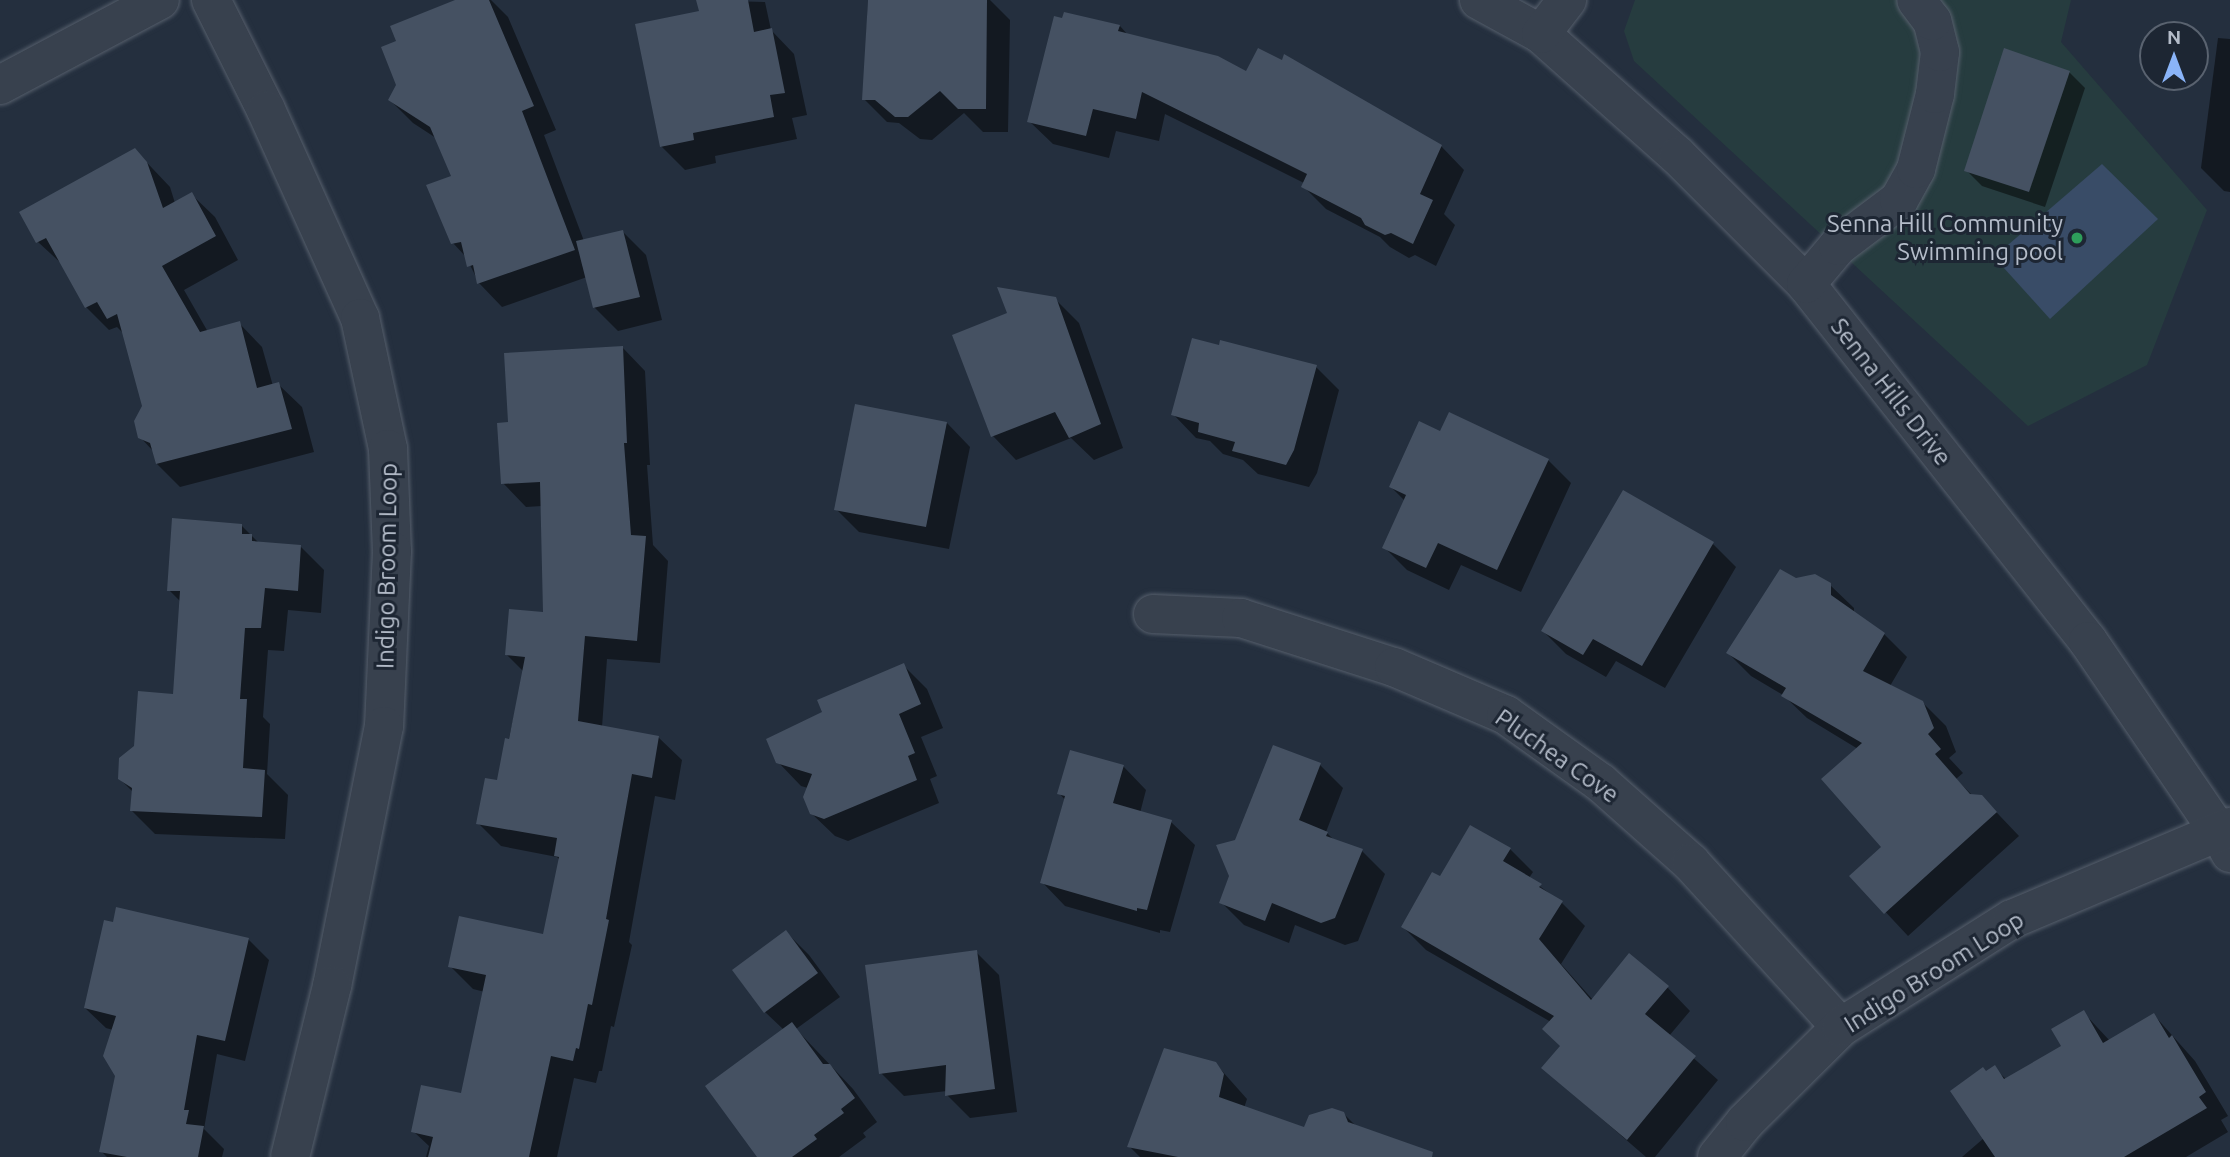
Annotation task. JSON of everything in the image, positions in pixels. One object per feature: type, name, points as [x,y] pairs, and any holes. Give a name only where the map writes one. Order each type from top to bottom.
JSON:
[{"type":"street","points":[[0,85],[160,0]]},
{"type":"street","name":"Indigo Broom Loop","points":[[211,0],[266,110],[360,318],[388,449],[392,551],[384,726],[332,986],[290,1157]]},
{"type":"street","name":"Senna Hills Drive","points":[[1479,0],[1541,34],[1678,156],[1805,284],[2088,641],[2226,837]]},
{"type":"street","points":[[1541,34],[1567,0]]},
{"type":"street","points":[[1805,284],[1838,246],[1899,200],[1916,169],[1935,94],[1940,52],[1932,21],[1916,0]]},
{"type":"street","name":"Pluchea Cove","points":[[1153,614],[1241,618],[1394,667],[1506,715],[1601,783],[1691,863],[1841,1027]]},
{"type":"street","name":"Indigo Broom Loop","points":[[1717,1157],[1745,1122],[1841,1027],[2012,919],[2226,837]]},
{"type":"green space","points":[[1635,0],[2071,0],[2061,42],[2207,210],[2147,365],[2028,426],[1634,61],[1624,31]]},
{"type":"water","name":"Senna Hill Community Swimming pool","points":[[2102,164],[2158,219],[2050,319],[1994,257]]},
{"type":"building","points":[[455,0],[489,0],[534,106],[522,111],[575,250],[477,284],[473,265],[467,267],[461,242],[451,244],[426,185],[451,176],[430,127],[388,100],[396,85],[381,47],[396,41],[390,26]]},
{"type":"building","points":[[696,0],[748,0],[754,32],[772,28],[785,93],[770,95],[774,117],[693,133],[694,140],[660,147],[635,24],[699,11]]},
{"type":"building","points":[[868,0],[987,0],[986,109],[958,109],[940,91],[908,117],[895,117],[875,100],[862,100]]},
{"type":"building","points":[[1064,12],[1120,25],[1118,31],[1218,56],[1246,71],[1258,48],[1282,60],[1284,54],[1442,145],[1420,194],[1433,200],[1413,244],[1391,233],[1385,235],[1365,225],[1361,218],[1301,187],[1307,174],[1142,92],[1136,119],[1093,109],[1086,136],[1027,122],[1054,16],[1062,18]]},
{"type":"building","points":[[2004,48],[2070,71],[2029,192],[1964,171]]},
{"type":"building","points":[[135,148],[147,162],[163,208],[192,192],[216,236],[162,266],[200,332],[240,321],[257,388],[279,382],[292,429],[156,464],[150,443],[138,438],[134,421],[142,406],[117,314],[107,319],[97,302],[85,308],[46,238],[36,243],[19,212]]},
{"type":"building","points":[[623,230],[640,297],[593,308],[576,241]]},
{"type":"building","points":[[997,287],[1056,297],[1101,424],[1069,438],[1055,412],[991,437],[952,335],[1007,313]]},
{"type":"building","points":[[1192,338],[1219,345],[1220,340],[1317,365],[1294,450],[1286,465],[1232,451],[1235,442],[1198,432],[1199,423],[1171,415]]},
{"type":"building","points":[[623,346],[627,443],[624,443],[631,535],[646,536],[637,641],[585,636],[578,721],[659,736],[652,778],[632,774],[606,919],[609,920],[592,1005],[588,1004],[579,1049],[576,1048],[573,1061],[551,1056],[529,1157],[428,1157],[433,1137],[411,1132],[421,1085],[461,1093],[486,975],[448,967],[459,916],[543,934],[559,857],[554,856],[557,838],[476,824],[485,778],[497,780],[505,738],[509,739],[525,657],[505,655],[509,609],[543,612],[540,482],[501,484],[497,423],[508,422],[504,353]]},
{"type":"building","points":[[855,404],[947,422],[926,527],[834,510]]},
{"type":"building","points":[[1449,412],[1549,459],[1497,570],[1438,543],[1426,568],[1382,548],[1406,495],[1389,487],[1419,421],[1440,431]]},
{"type":"building","points":[[1623,490],[1714,542],[1642,666],[1593,639],[1583,655],[1541,631]]},
{"type":"building","points":[[172,518],[242,524],[242,534],[252,534],[252,541],[301,545],[298,591],[265,588],[261,628],[245,628],[240,699],[247,699],[243,768],[265,770],[262,817],[130,811],[132,788],[118,779],[119,758],[134,746],[138,691],[173,694],[180,591],[167,591]]},
{"type":"building","points":[[1780,569],[1796,578],[1815,574],[1831,583],[1831,595],[1885,633],[1863,671],[1923,701],[1934,728],[1928,734],[1941,749],[1935,754],[1970,794],[1982,795],[1997,812],[1884,914],[1849,876],[1881,847],[1821,779],[1862,743],[1781,696],[1786,688],[1726,653]]},
{"type":"building","points":[[904,663],[921,704],[899,714],[915,753],[908,756],[917,780],[824,819],[810,814],[803,797],[812,774],[776,763],[766,739],[822,712],[817,700]]},
{"type":"building","points":[[1273,745],[1321,763],[1299,820],[1328,832],[1326,836],[1363,849],[1335,918],[1321,923],[1272,903],[1265,921],[1219,903],[1229,876],[1216,845],[1235,840]]},
{"type":"building","points":[[1070,750],[1124,765],[1113,803],[1172,820],[1147,910],[1137,908],[1137,911],[1040,883],[1065,796],[1057,794]]},
{"type":"building","points":[[1470,825],[1511,848],[1503,861],[1542,884],[1539,887],[1563,901],[1539,939],[1591,1000],[1629,953],[1669,986],[1645,1014],[1696,1056],[1627,1140],[1541,1068],[1560,1046],[1542,1029],[1554,1016],[1401,927],[1432,872],[1440,876]]},
{"type":"building","points":[[116,907],[249,938],[225,1041],[197,1035],[184,1110],[189,1110],[186,1124],[204,1126],[198,1157],[127,1157],[99,1152],[115,1076],[103,1056],[116,1016],[84,1008],[104,920],[113,922]]},
{"type":"building","points":[[786,930],[818,973],[764,1013],[732,970]]},
{"type":"building","points":[[977,950],[995,1089],[945,1096],[946,1065],[879,1074],[865,965]]},
{"type":"building","points":[[2084,1010],[2103,1043],[2154,1013],[2169,1038],[2172,1035],[2206,1092],[2199,1097],[2207,1108],[2124,1157],[1995,1157],[1950,1091],[1983,1067],[1986,1071],[1995,1065],[2004,1079],[2061,1046],[2051,1029]]},
{"type":"building","points":[[792,1022],[823,1064],[830,1064],[855,1098],[841,1109],[844,1113],[814,1135],[817,1139],[792,1157],[757,1157],[705,1086]]},
{"type":"building","points":[[1164,1048],[1216,1062],[1224,1074],[1219,1097],[1304,1127],[1309,1115],[1332,1108],[1344,1112],[1348,1122],[1433,1152],[1432,1157],[1178,1157],[1127,1147]]},
{"type":"place","name":"Senna Hill Community Swimming pool","points":[[2077,238]]}]
